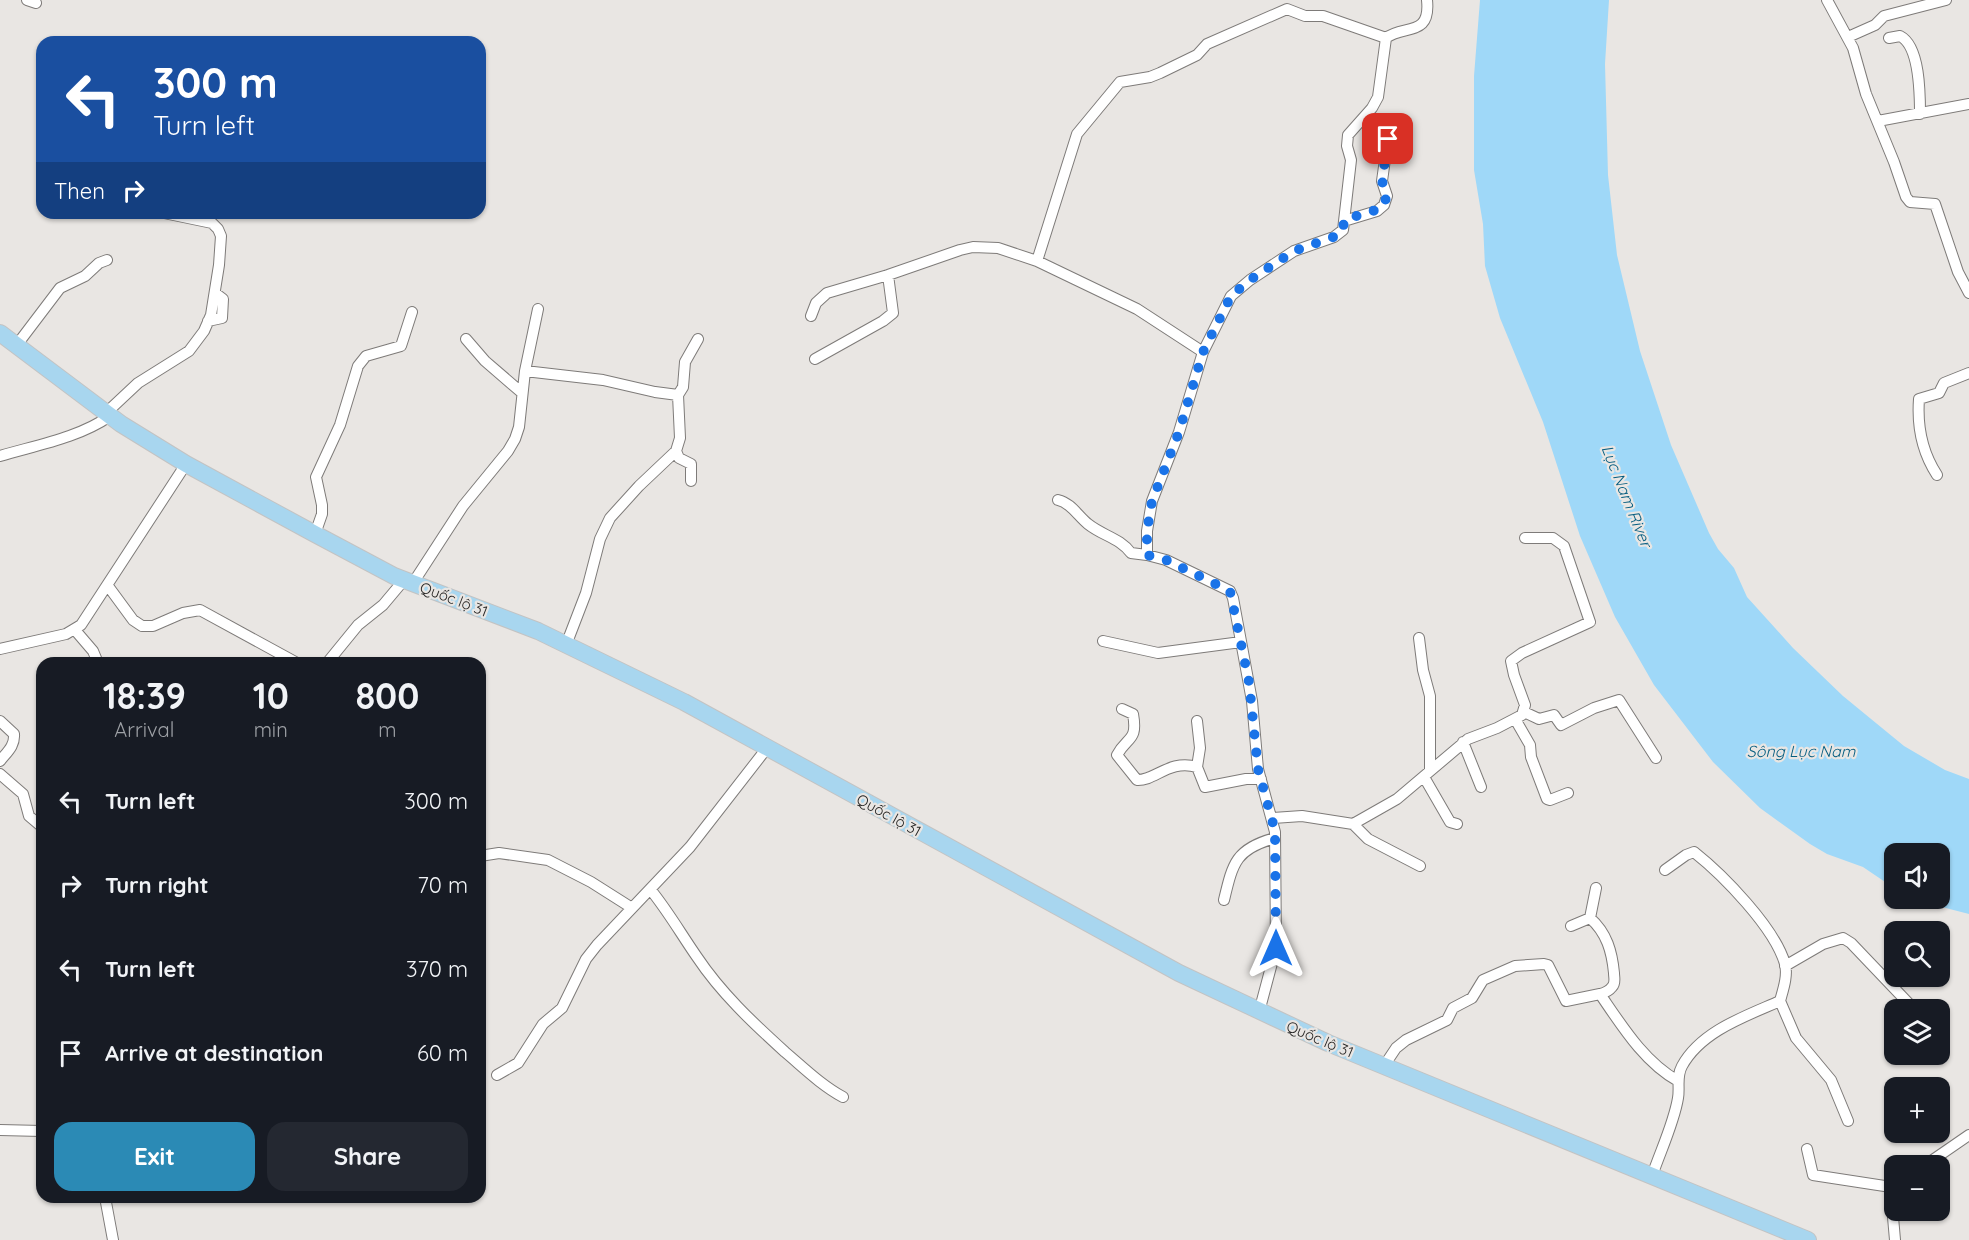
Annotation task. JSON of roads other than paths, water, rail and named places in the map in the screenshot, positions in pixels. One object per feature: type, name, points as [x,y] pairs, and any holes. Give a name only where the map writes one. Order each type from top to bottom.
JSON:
[{"type":"highway","name":"Quốc lộ 31","points":[[0,333],[108,414],[186,464],[408,582],[538,632],[684,702],[1179,974],[1328,1043],[1808,1240]]},
{"type":"street","points":[[1037,261],[1077,134],[1120,82],[1146,78],[1160,73],[1197,55],[1207,44],[1287,9],[1305,16],[1323,16],[1386,38],[1397,33],[1409,32],[1420,24],[1427,15],[1427,0]]},
{"type":"street","points":[[1827,0],[1848,37],[1866,93],[1906,197],[1910,202],[1935,204],[1958,272],[1969,293]]},
{"type":"street","points":[[1848,37],[1875,25],[1884,16],[1946,0]]},
{"type":"street","points":[[1889,38],[1900,36],[1908,44],[1916,63],[1920,114]]},
{"type":"street","points":[[1147,555],[1147,531],[1152,501],[1179,432],[1203,352],[1236,290],[1294,251],[1339,235],[1343,230],[1351,160],[1347,146],[1348,135],[1372,108],[1378,97],[1386,38]]},
{"type":"street","points":[[1878,121],[1969,104]]},
{"type":"street","points":[[1344,220],[1377,211],[1384,205],[1387,196],[1382,181],[1390,123]]},
{"type":"street","points":[[0,456],[70,435],[97,424],[138,383],[189,351],[208,321],[215,293],[221,236],[212,223],[193,219]]},
{"type":"street","points":[[812,316],[816,303],[822,296],[973,247],[1006,249],[1037,261],[1137,309],[1203,352]]},
{"type":"street","points":[[16,346],[60,288],[85,276],[99,262],[107,260]]},
{"type":"street","points":[[814,359],[883,321],[893,313],[888,275]]},
{"type":"street","points":[[332,657],[358,625],[408,582],[463,506],[508,451],[519,427],[521,392],[538,309]]},
{"type":"street","points":[[315,534],[322,514],[316,477],[340,425],[358,366],[366,356],[401,346],[412,312]]},
{"type":"street","points":[[466,339],[485,361],[521,392]]},
{"type":"street","points":[[566,645],[586,593],[600,539],[610,518],[676,451],[680,438],[678,395],[683,387],[685,362],[698,339]]},
{"type":"street","points":[[525,371],[603,380],[678,395]]},
{"type":"street","points":[[1937,476],[1922,442],[1919,399],[1935,395],[1947,381],[1969,373]]},
{"type":"street","points":[[676,451],[679,458],[691,464],[691,481]]},
{"type":"street","points":[[0,649],[75,630],[86,620],[186,464]]},
{"type":"street","points":[[1058,500],[1065,502],[1089,525],[1124,544],[1131,553],[1166,560],[1230,591],[1252,701],[1261,779],[1273,818],[1275,838],[1276,948],[1259,1012]]},
{"type":"street","points":[[1353,824],[1397,799],[1463,742],[1520,715],[1526,705],[1511,661],[1522,653],[1590,622],[1564,546],[1553,538],[1525,538]]},
{"type":"street","points":[[108,586],[133,620],[142,626],[153,626],[183,613],[200,610],[286,657]]},
{"type":"street","points":[[75,630],[96,657]]},
{"type":"street","points":[[1419,638],[1423,670],[1430,696],[1427,774],[1446,816],[1450,822],[1457,824]]},
{"type":"street","points":[[1103,641],[1158,653],[1241,642]]},
{"type":"street","points":[[1520,715],[1539,718],[1554,715],[1561,725],[1594,708],[1619,700],[1656,758]]},
{"type":"street","points":[[1122,709],[1132,714],[1134,731],[1130,741],[1117,755],[1137,780],[1144,780],[1161,770],[1185,764],[1197,767]]},
{"type":"street","points":[[1520,715],[1530,745],[1531,757],[1547,799],[1568,793]]},
{"type":"street","points":[[0,721],[14,734],[15,740],[13,746],[0,760]]},
{"type":"street","points":[[1197,721],[1200,748],[1197,767],[1205,787],[1246,779],[1261,779]]},
{"type":"street","points":[[1463,742],[1481,787]]},
{"type":"street","points":[[497,1075],[518,1063],[543,1024],[562,1008],[586,959],[597,945],[690,847],[767,748]]},
{"type":"street","points":[[0,774],[23,795],[29,816],[36,822]]},
{"type":"street","points":[[1273,818],[1302,816],[1353,824],[1368,839],[1420,866]]},
{"type":"street","points":[[1224,900],[1235,866],[1244,851],[1254,844],[1275,838]]},
{"type":"street","points":[[1665,870],[1694,852],[1728,882],[1742,898],[1771,938],[1785,966],[1785,985],[1780,1001],[1796,1038],[1831,1080],[1848,1121]]},
{"type":"street","points":[[486,855],[499,853],[549,860],[591,882],[632,908]]},
{"type":"street","points":[[1384,1066],[1396,1048],[1406,1040],[1447,1020],[1453,1008],[1472,998],[1483,980],[1515,966],[1546,964],[1566,1001],[1600,994],[1613,987],[1614,962],[1603,935],[1590,918],[1596,888]]},
{"type":"street","points":[[650,889],[675,921],[697,958],[743,1012],[810,1074],[843,1097]]},
{"type":"street","points":[[1571,926],[1590,918]]},
{"type":"street","points":[[1785,966],[1823,944],[1843,938],[1904,999]]},
{"type":"street","points":[[1600,994],[1647,1057],[1663,1073],[1678,1081]]},
{"type":"street","points":[[1652,1176],[1677,1101],[1678,1081],[1683,1063],[1705,1041],[1733,1022],[1780,1001]]},
{"type":"street","points":[[0,1130],[36,1131]]},
{"type":"street","points":[[1940,1155],[1969,1135]]},
{"type":"street","points":[[1807,1149],[1813,1174],[1884,1185]]},
{"type":"street","points":[[106,1203],[113,1240]]},
{"type":"street","points":[[1894,1221],[1895,1240]]},
{"type":"water","name":"Sông Lục Nam","points":[[1480,0],[1609,0],[1605,64],[1608,175],[1617,255],[1640,351],[1671,445],[1709,533],[1718,549],[1734,568],[1747,597],[1793,648],[1843,696],[1904,746],[1945,770],[1969,779],[1969,914],[1950,909],[1950,843],[1884,843],[1884,881],[1863,867],[1827,854],[1760,808],[1713,762],[1654,685],[1615,617],[1580,536],[1543,422],[1500,318],[1485,266],[1483,224],[1474,170],[1474,76]]},
{"type":"water label","name":"Lục Nam River","points":[[1627,496]]}]
